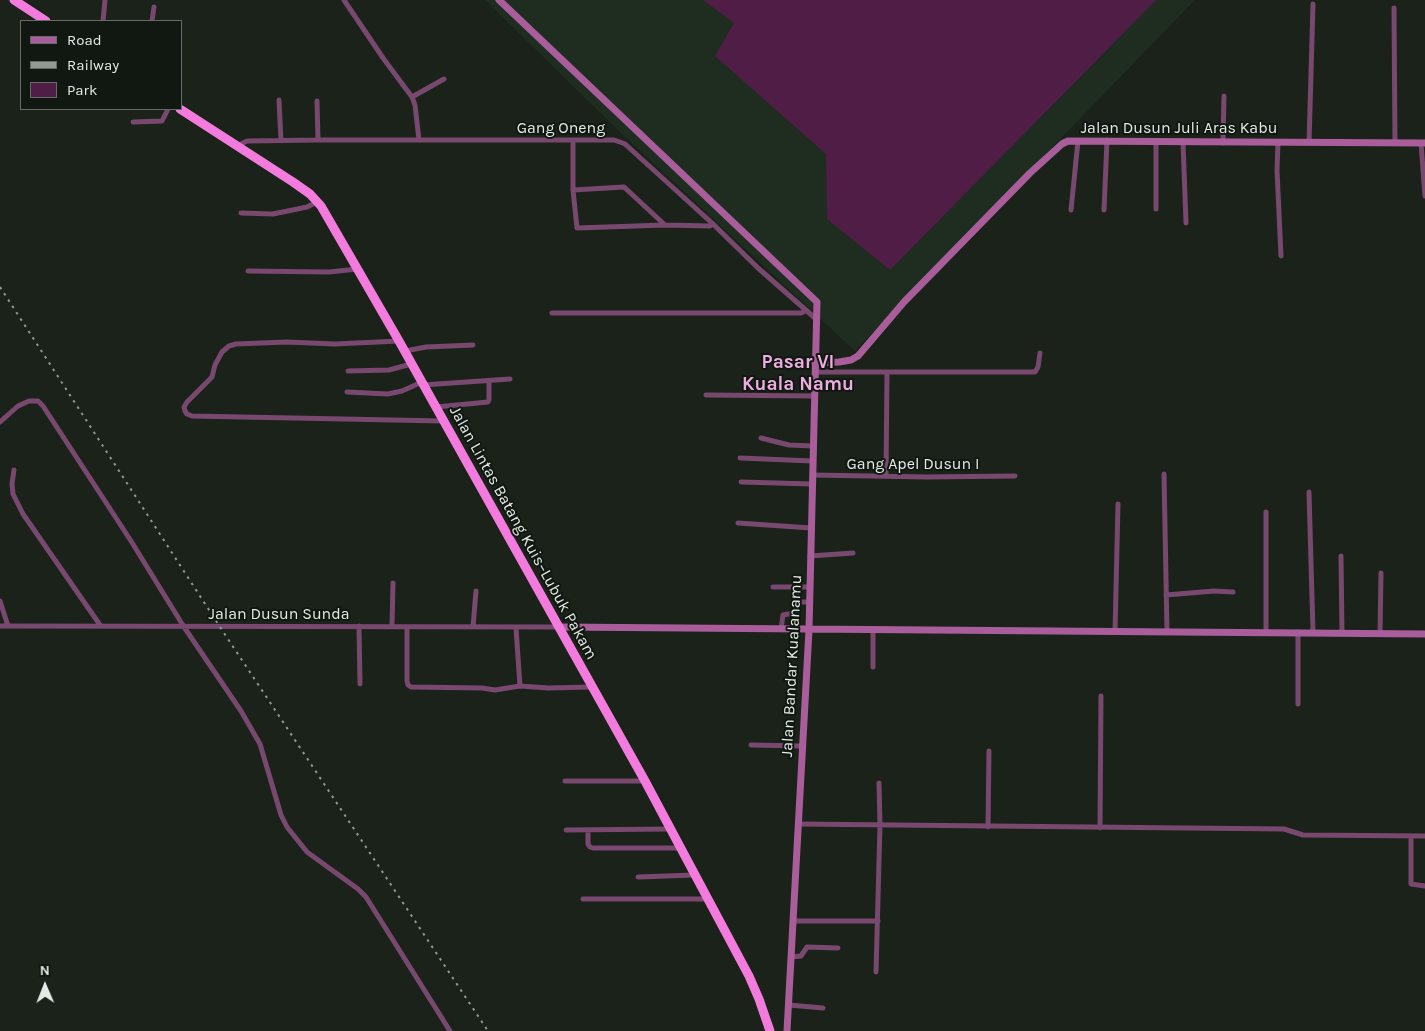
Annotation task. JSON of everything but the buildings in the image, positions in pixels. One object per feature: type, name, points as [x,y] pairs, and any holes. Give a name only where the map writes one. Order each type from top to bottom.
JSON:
[{"type":"highway","points":[[14,0],[44,20]]},
{"type":"highway","name":"Jalan Lintas Batang Kuis–Lubuk Pakam","points":[[182,110],[310,194],[334,226],[671,829],[749,976],[770,1031]]},
{"type":"street","points":[[103,20],[105,0]]},
{"type":"street","points":[[344,0],[383,58],[412,96],[419,140]]},
{"type":"street","name":"Jalan Bandar Kualanamu","points":[[499,0],[817,302],[809,630],[790,957],[789,1005],[786,1031]]},
{"type":"street","points":[[1309,143],[1313,4]]},
{"type":"street","points":[[152,20],[154,7]]},
{"type":"street","points":[[1394,8],[1394,143]]},
{"type":"street","points":[[412,96],[444,79]]},
{"type":"street","points":[[1223,143],[1224,96]]},
{"type":"street","points":[[279,100],[281,141]]},
{"type":"street","points":[[317,101],[318,140]]},
{"type":"street","points":[[133,122],[162,121],[168,110]]},
{"type":"street","points":[[573,140],[573,190],[577,228],[665,225],[710,226],[713,224]]},
{"type":"street","name":"Gang Oneng","points":[[237,146],[248,141],[614,140],[625,144],[758,268],[816,319]]},
{"type":"street","points":[[1104,210],[1107,140]]},
{"type":"street","name":"Jalan Dusun Juli Aras Kabu","points":[[815,363],[839,362],[851,360],[858,356],[904,302],[1030,173],[1062,144],[1078,141],[1107,140],[1223,143],[1423,143]]},
{"type":"street","points":[[1071,210],[1078,141]]},
{"type":"street","points":[[1156,141],[1156,209]]},
{"type":"street","points":[[1183,142],[1186,223]]},
{"type":"street","points":[[1278,142],[1277,170],[1281,256]]},
{"type":"street","points":[[1423,143],[1425,196]]},
{"type":"street","points":[[573,190],[624,187],[665,225]]},
{"type":"street","points":[[240,213],[273,214],[306,207],[317,202]]},
{"type":"street","points":[[248,271],[290,270],[329,272],[358,269]]},
{"type":"street","points":[[552,313],[759,314],[801,313],[805,310]]},
{"type":"street","points":[[399,341],[336,344],[278,342],[229,346],[218,358],[212,377],[187,402],[184,407],[185,411],[192,416],[444,421]]},
{"type":"street","points":[[404,351],[473,345]]},
{"type":"street","points":[[815,372],[1035,372],[1038,367],[1040,353]]},
{"type":"street","points":[[838,372],[839,362]]},
{"type":"street","points":[[348,371],[389,370],[411,364]]},
{"type":"street","points":[[886,476],[887,372]]},
{"type":"street","points":[[347,392],[388,394],[422,384],[510,379]]},
{"type":"street","points":[[436,407],[488,402],[490,400],[489,381]]},
{"type":"street","points":[[706,394],[815,396]]},
{"type":"street","points":[[0,422],[18,406],[30,401],[38,401],[43,406],[131,541],[184,627],[241,711],[260,744],[286,827],[306,852],[366,897],[450,1031]]},
{"type":"street","points":[[761,438],[788,445],[813,446]]},
{"type":"street","points":[[740,458],[812,461]]},
{"type":"street","points":[[14,470],[13,494],[23,514],[100,625]]},
{"type":"street","points":[[1164,474],[1167,632]]},
{"type":"street","name":"Gang Apel Dusun I","points":[[812,475],[1015,476]]},
{"type":"street","points":[[741,482],[812,484]]},
{"type":"street","points":[[1309,492],[1313,632]]},
{"type":"street","points":[[1116,632],[1118,504]]},
{"type":"street","points":[[1266,512],[1266,632]]},
{"type":"street","points":[[738,523],[811,528]]},
{"type":"street","points":[[810,556],[853,553]]},
{"type":"street","points":[[1340,556],[1342,633]]},
{"type":"street","points":[[1380,573],[1380,634]]},
{"type":"street","points":[[392,626],[394,584]]},
{"type":"street","points":[[773,587],[810,586]]},
{"type":"street","points":[[781,629],[783,615],[796,611],[796,587]]},
{"type":"street","points":[[473,627],[476,590]]},
{"type":"street","points":[[1166,595],[1208,591],[1233,592]]},
{"type":"street","points":[[0,601],[8,626]]},
{"type":"street","points":[[796,602],[810,602]]},
{"type":"street","name":"Jalan Dusun Sunda","points":[[0,626],[559,627]]},
{"type":"street","points":[[359,626],[360,684]]},
{"type":"street","points":[[407,627],[407,681],[409,686],[494,690],[520,686],[548,688],[591,687]]},
{"type":"street","points":[[559,627],[1425,634]]},
{"type":"street","points":[[516,628],[520,686]]},
{"type":"street","points":[[873,630],[873,667]]},
{"type":"street","points":[[1298,632],[1298,704]]},
{"type":"street","points":[[1100,828],[1101,696]]},
{"type":"street","points":[[751,745],[802,746]]},
{"type":"street","points":[[988,827],[989,751]]},
{"type":"street","points":[[565,781],[645,781]]},
{"type":"street","points":[[876,972],[880,825],[879,783]]},
{"type":"street","points":[[798,824],[1284,829],[1303,835],[1425,836]]},
{"type":"street","points":[[566,830],[671,829]]},
{"type":"street","points":[[588,830],[588,844],[593,848],[681,848]]},
{"type":"street","points":[[1411,836],[1411,884],[1425,886]]},
{"type":"street","points":[[638,877],[694,875]]},
{"type":"street","points":[[583,899],[708,899]]},
{"type":"street","points":[[793,921],[878,921]]},
{"type":"street","points":[[790,957],[801,956],[807,947],[838,948]]},
{"type":"street","points":[[789,1005],[823,1008]]},
{"type":"shaded area","points":[[485,0],[1195,0],[855,351],[622,134]]},
{"type":"green space","points":[[703,0],[1156,0],[890,270],[827,219],[826,154],[715,56],[734,23]]},
{"type":"railway","points":[[0,287],[220,627],[488,1031]]},
{"type":"district","name":"Pasar VI Kuala Namu","points":[[798,374]]}]
